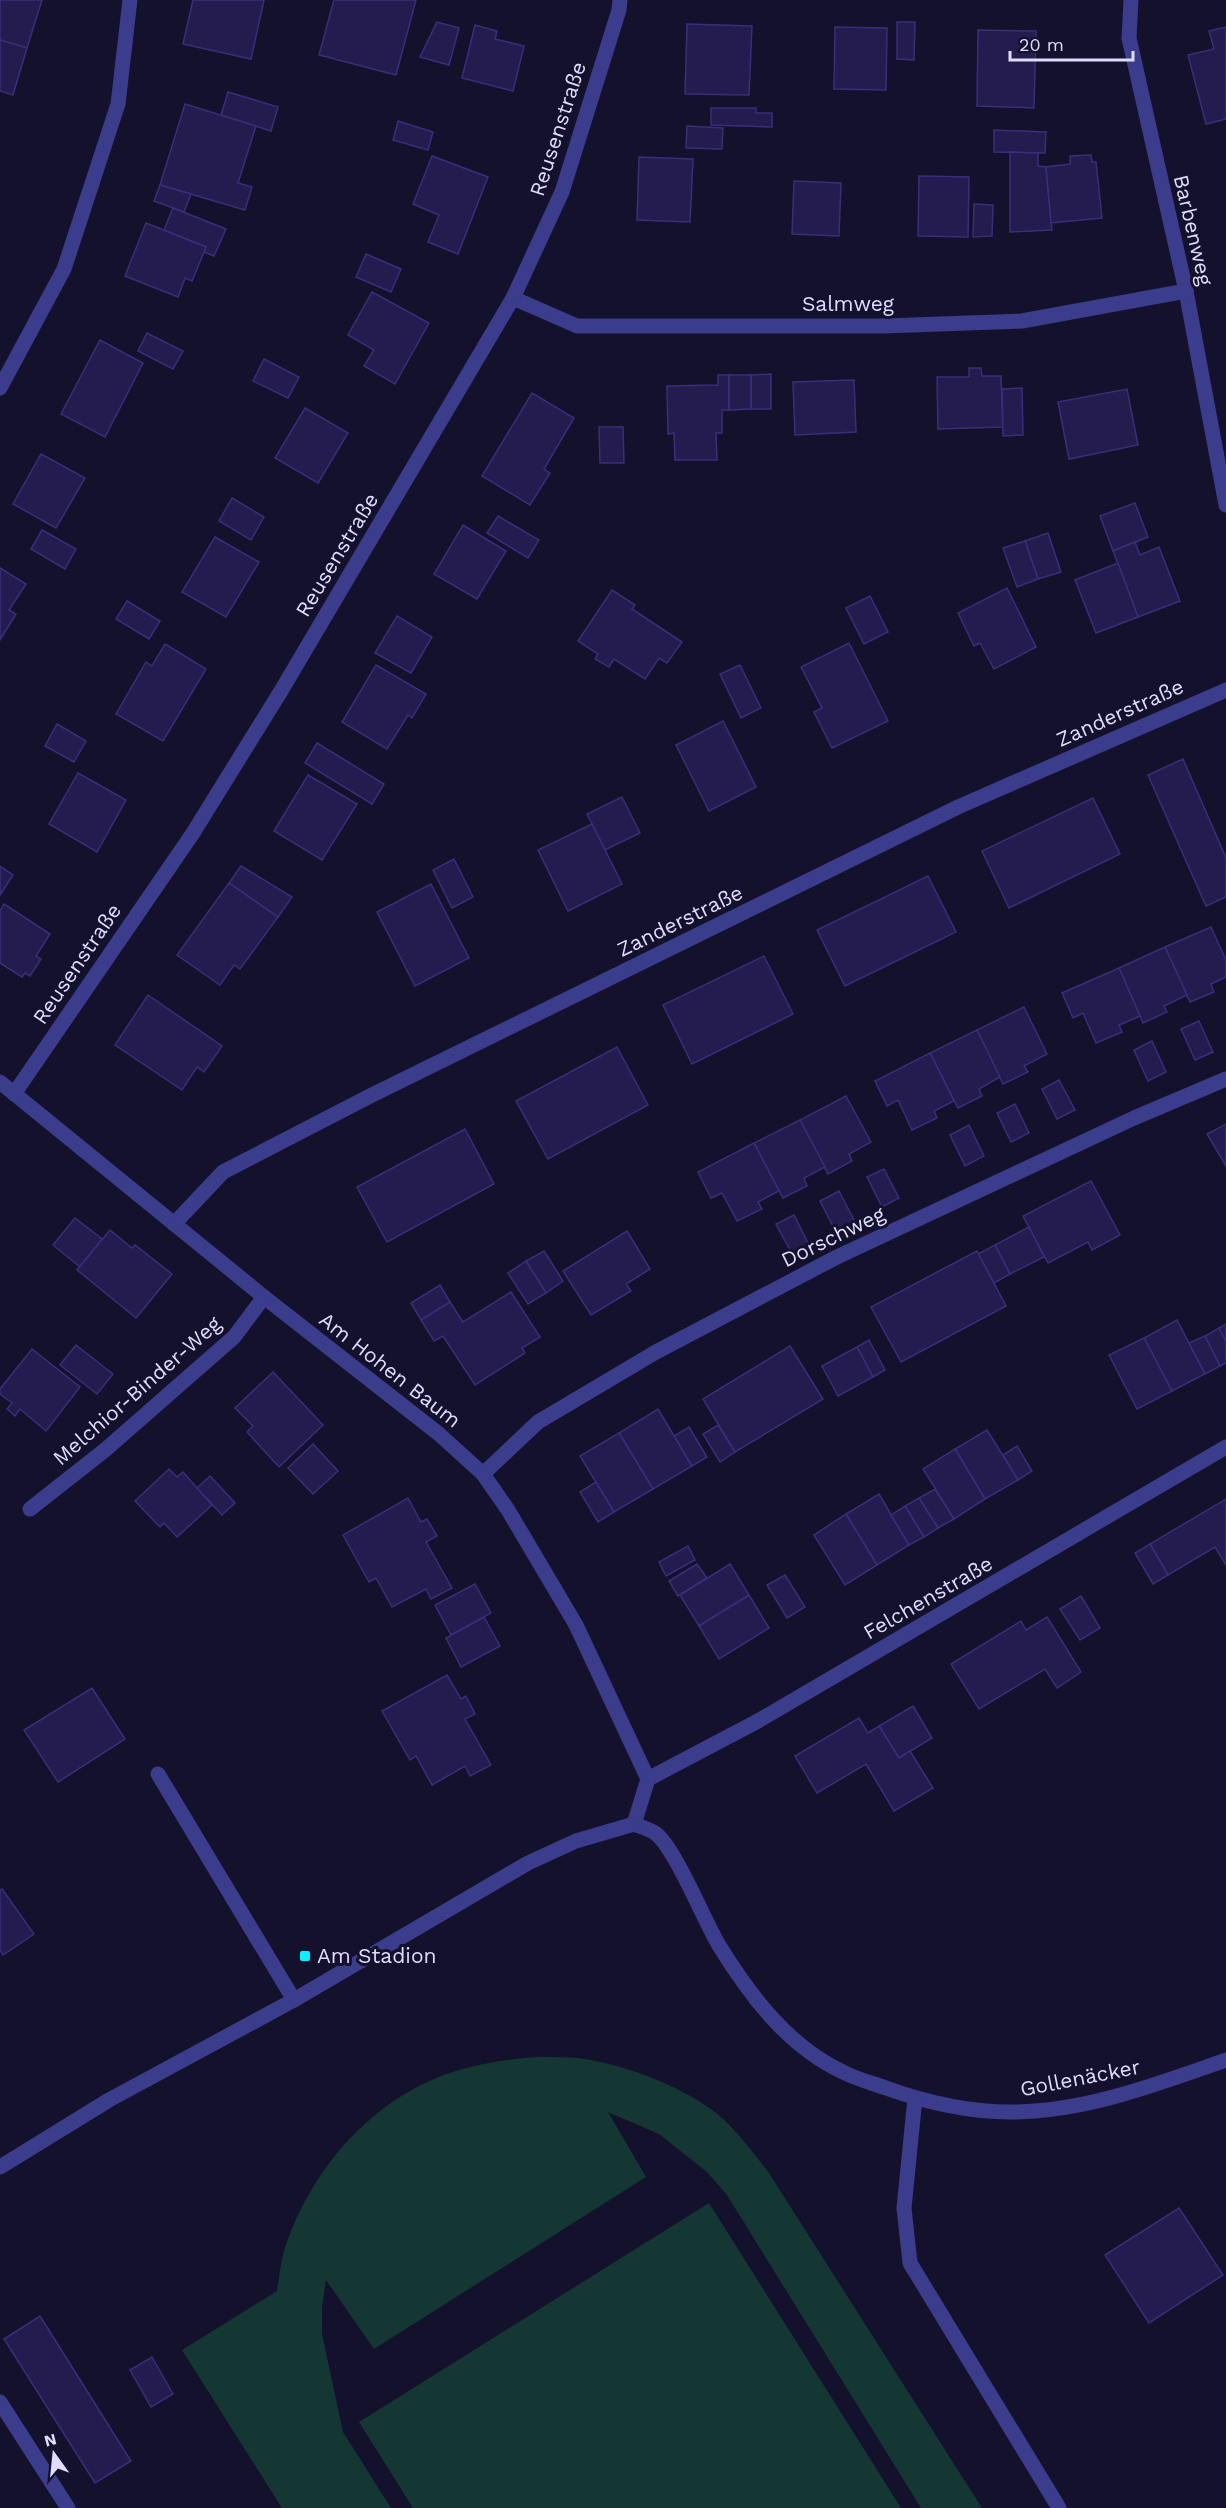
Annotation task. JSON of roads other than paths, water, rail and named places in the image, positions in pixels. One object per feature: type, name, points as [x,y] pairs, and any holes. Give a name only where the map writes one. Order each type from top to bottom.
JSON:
[{"type":"street","points":[[0,388],[64,269],[118,105],[130,0]]},
{"type":"street","name":"Reusenstraße","points":[[14,1094],[193,833],[513,298],[562,192],[619,10],[620,0]]},
{"type":"street","name":"Barbenweg","points":[[1131,0],[1129,38],[1186,291],[1226,505]]},
{"type":"street","name":"Salmweg","points":[[513,298],[577,326],[883,326],[1022,321],[1186,291]]},
{"type":"street","name":"Zanderstraße","points":[[174,1224],[223,1172],[370,1096],[968,802],[1226,690]]},
{"type":"street","name":"Dorschweg","points":[[483,1474],[538,1422],[656,1352],[837,1257],[1134,1118],[1226,1079]]},
{"type":"street","name":"Am Hohen Baum","points":[[0,1082],[264,1297],[439,1434],[483,1474],[508,1510],[576,1625],[648,1779]]},
{"type":"street","name":"Melchior-Binder-Weg","points":[[30,1509],[112,1444],[234,1337],[264,1297]]},
{"type":"street","name":"Felchenstraße","points":[[648,1779],[788,1704],[1226,1448]]},
{"type":"street","points":[[158,1774],[294,2000]]},
{"type":"street","points":[[0,2167],[109,2100],[294,2000],[528,1863],[576,1840],[634,1824],[648,1779]]},
{"type":"street","name":"Gollenäcker","points":[[634,1824],[656,1834],[668,1849],[711,1933],[740,1978],[773,2020],[803,2048],[843,2072],[915,2098],[963,2109],[1011,2112],[1070,2106],[1133,2092],[1226,2060]]},
{"type":"street","points":[[915,2098],[904,2208],[910,2263],[1059,2508]]},
{"type":"street","points":[[0,2402],[68,2508]]},
{"type":"place","name":"Am Stadion","points":[[305,1956]]}]
